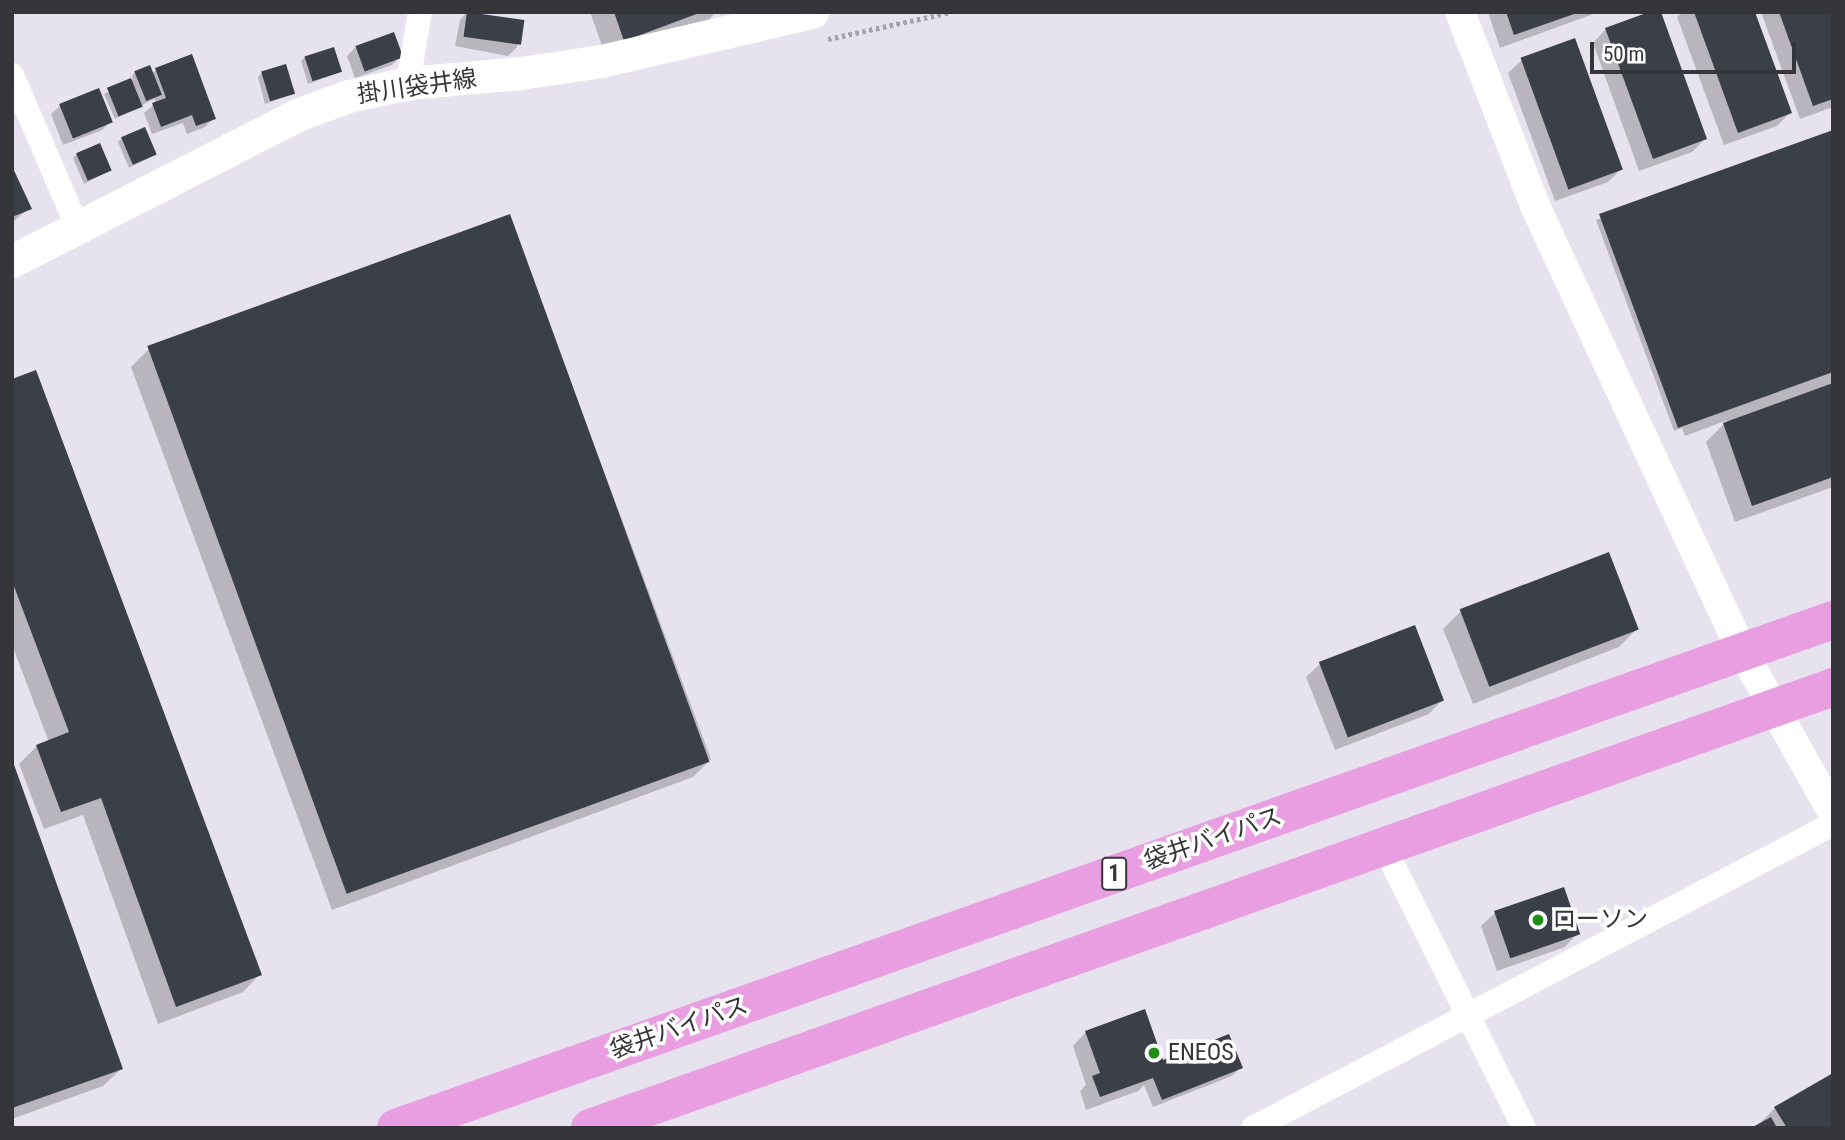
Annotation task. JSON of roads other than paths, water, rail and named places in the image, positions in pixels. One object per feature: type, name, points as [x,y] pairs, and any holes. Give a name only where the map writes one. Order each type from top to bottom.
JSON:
[{"type":"highway","name":"袋井バイパス","points":[[396,1128],[1833,620]]},
{"type":"highway","points":[[590,1128],[1833,687]]},
{"type":"main road","name":"掛川袋井線","points":[[12,261],[297,115],[349,96],[408,83],[520,73],[816,26]]},
{"type":"street","points":[[408,83],[420,12]]},
{"type":"street","points":[[1460,12],[1536,208],[1743,653],[1772,709],[1833,813]]},
{"type":"street","points":[[12,75],[78,228]]},
{"type":"street","points":[[1252,1128],[1833,824]]},
{"type":"street","points":[[1384,848],[1524,1128]]},
{"type":"place","name":"ローソン","points":[[1538,920]]},
{"type":"place","name":"ENEOS","points":[[1154,1053]]}]
